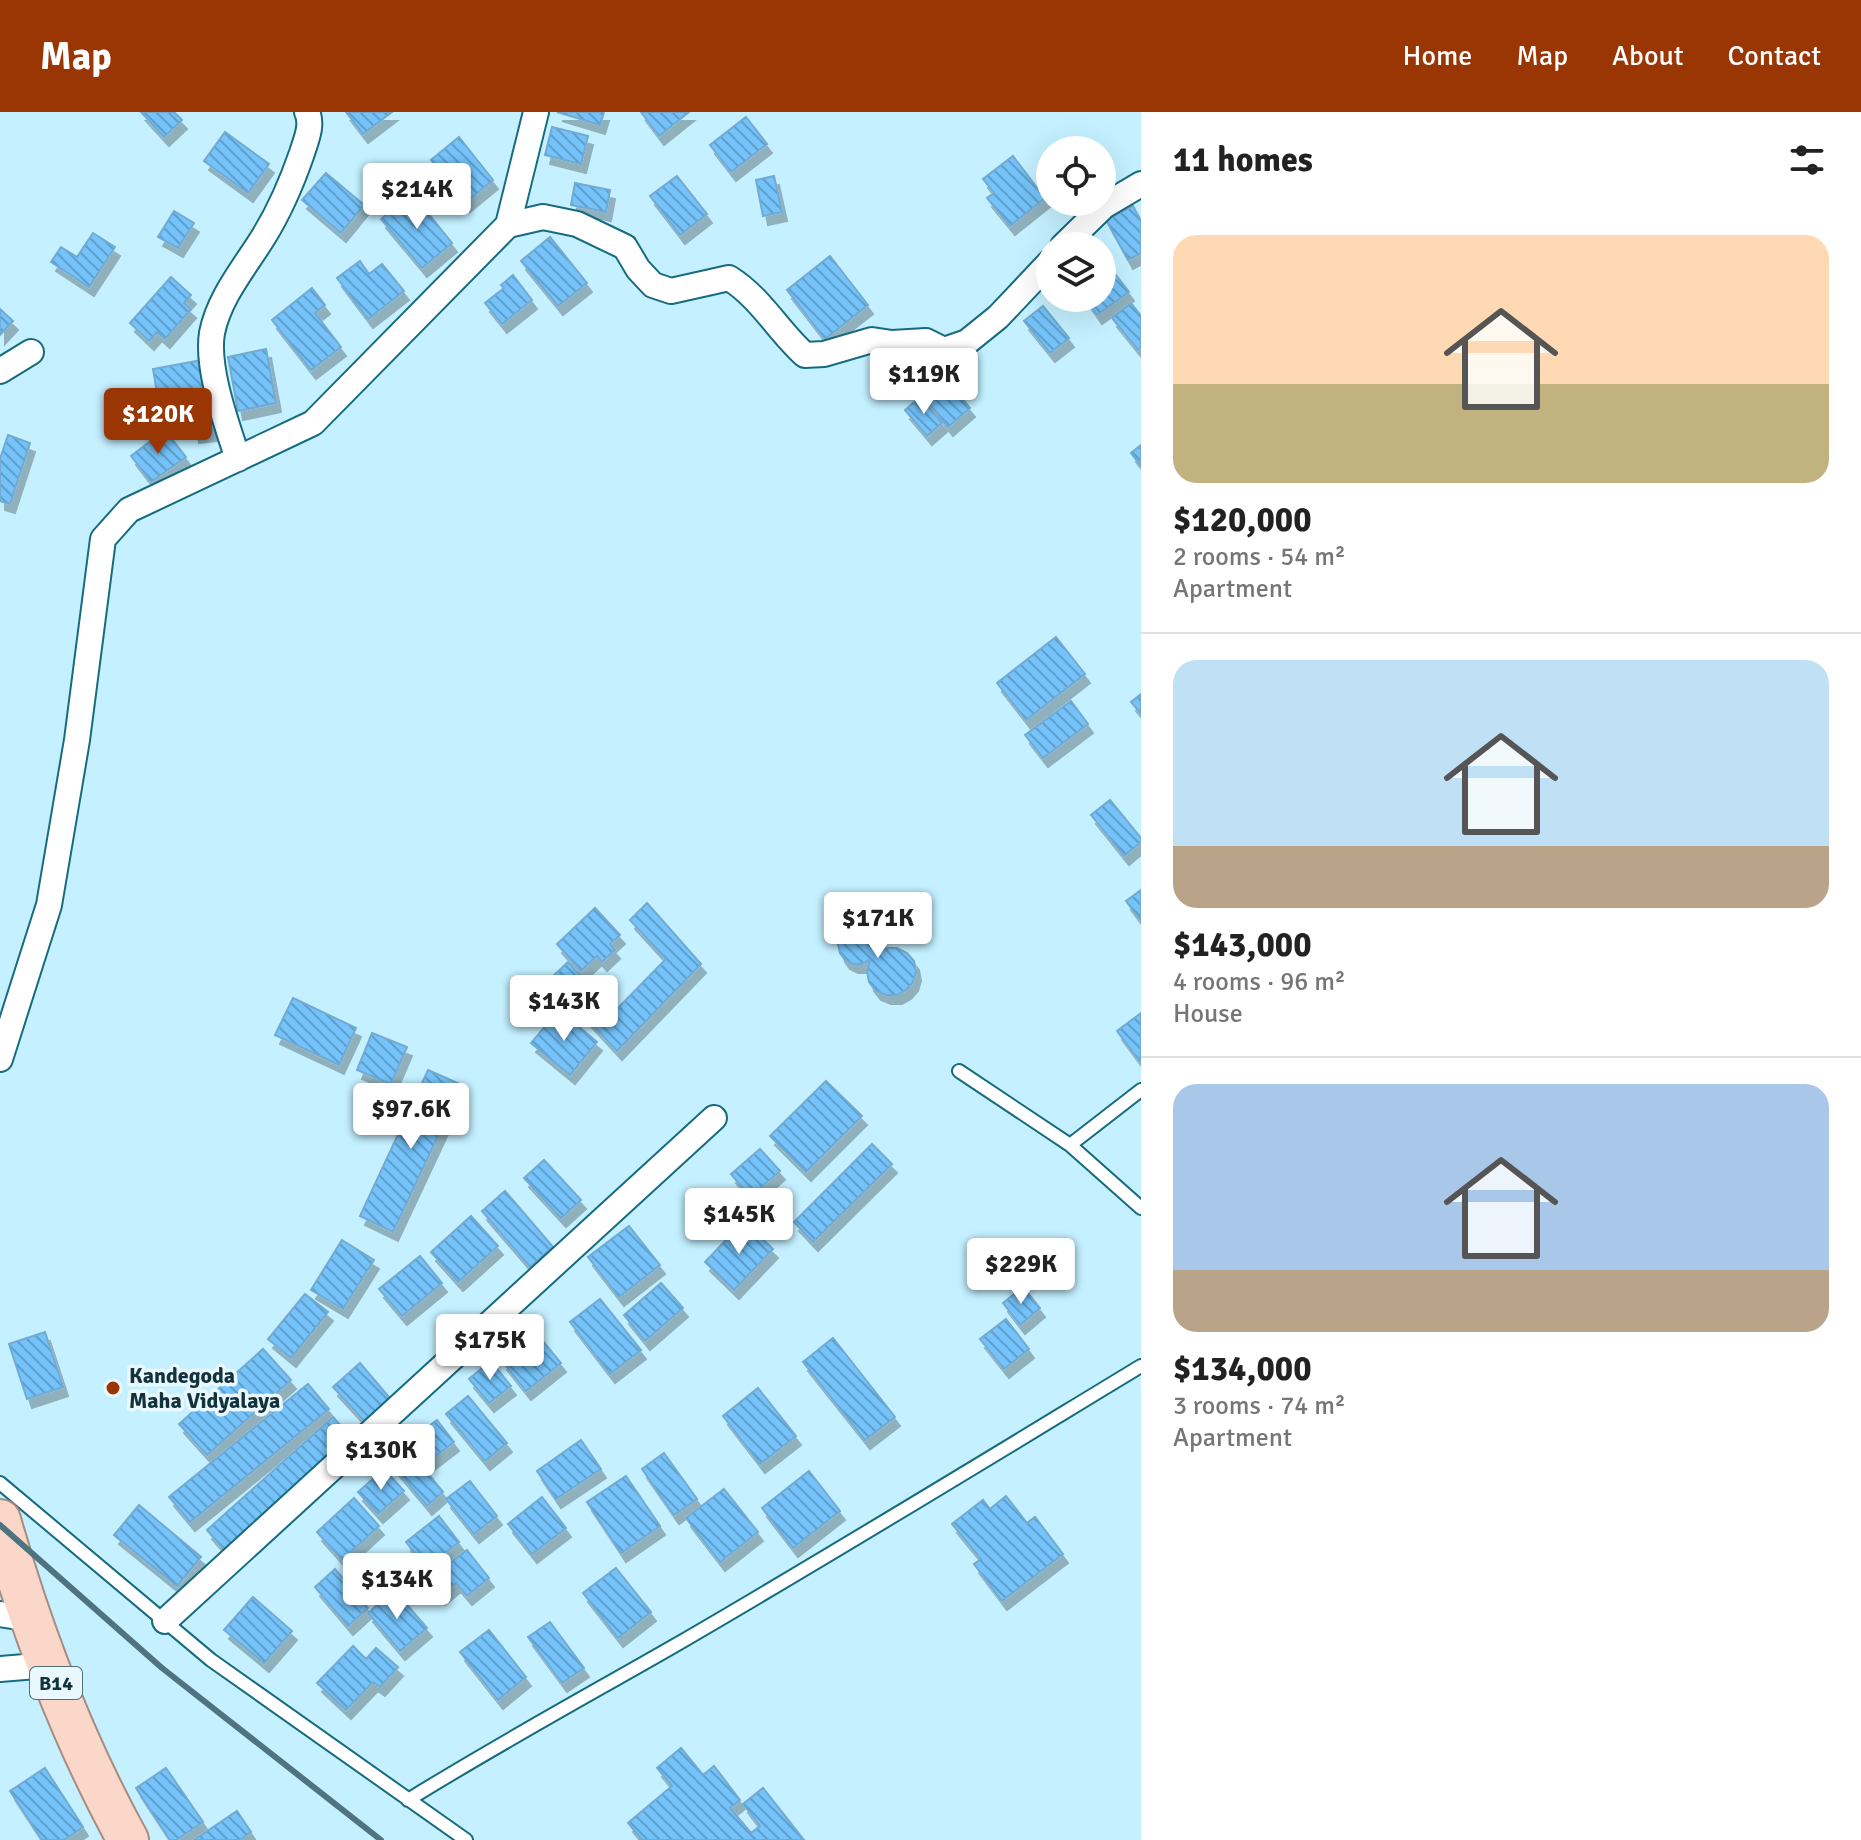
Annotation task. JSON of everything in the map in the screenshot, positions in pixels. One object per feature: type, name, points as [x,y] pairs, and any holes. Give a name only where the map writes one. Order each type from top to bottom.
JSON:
[{"type":"main road","name":"B14","points":[[0,1520],[16,1617],[49,1665],[71,1721],[128,1840]]},
{"type":"street","points":[[238,459],[214,376],[212,336],[221,306],[285,199],[309,131],[310,116],[307,112]]},
{"type":"street","points":[[0,1059],[49,905],[77,740],[103,539],[129,510],[313,423],[508,225],[536,112]]},
{"type":"street","points":[[1077,232],[1104,206],[1141,184]]},
{"type":"street","points":[[508,225],[543,217],[577,224],[625,247],[638,269],[653,285],[671,291],[729,278],[759,302],[805,355],[824,354],[872,340],[892,343],[926,341],[944,350],[967,342],[998,317],[1036,277]]},
{"type":"street","points":[[0,371],[31,352]]},
{"type":"street","points":[[165,1621],[714,1118]]},
{"type":"street","points":[[0,1669],[49,1665]]},
{"type":"lane","points":[[959,1071],[1070,1145],[1141,1208]]},
{"type":"lane","points":[[1070,1145],[1141,1090]]},
{"type":"lane","points":[[408,1800],[767,1591],[1141,1366]]},
{"type":"lane","points":[[0,1483],[211,1660],[466,1840]]},
{"type":"building","points":[[141,112],[174,112],[182,120],[164,137]]},
{"type":"building","points":[[346,112],[392,112],[363,134]]},
{"type":"building","points":[[557,112],[604,112],[600,125]]},
{"type":"building","points":[[641,112],[689,112],[659,136]]},
{"type":"building","points":[[746,117],[767,144],[731,172],[710,145]]},
{"type":"building","points":[[552,127],[588,136],[581,164],[545,155]]},
{"type":"building","points":[[225,132],[269,164],[248,193],[204,161]]},
{"type":"building","points":[[459,137],[493,180],[465,203],[431,160]]},
{"type":"building","points":[[1013,156],[1036,186],[1036,205],[1010,226],[987,198],[994,193],[983,179]]},
{"type":"building","points":[[326,173],[364,205],[341,233],[302,200]]},
{"type":"building","points":[[677,176],[707,214],[680,235],[650,196]]},
{"type":"building","points":[[774,176],[782,212],[763,216],[756,180]]},
{"type":"building","points":[[575,183],[610,190],[606,212],[571,205]]},
{"type":"building","points":[[412,193],[452,243],[422,268],[381,219]]},
{"type":"building","points":[[1133,206],[1141,221],[1141,253],[1128,260],[1116,238],[1116,232],[1113,232],[1106,220]]},
{"type":"building","points":[[174,211],[194,223],[178,248],[158,237]]},
{"type":"building","points":[[93,233],[115,247],[89,287],[51,262],[61,247],[77,257]]},
{"type":"building","points":[[550,237],[587,283],[558,306],[521,261]]},
{"type":"building","points":[[830,256],[868,305],[825,339],[787,290]]},
{"type":"building","points":[[360,261],[369,274],[382,264],[404,291],[368,319],[337,278]]},
{"type":"building","points":[[513,275],[532,300],[502,324],[485,303],[504,288],[501,285]]},
{"type":"building","points":[[1116,275],[1129,292],[1116,301]]},
{"type":"building","points":[[171,277],[191,295],[184,303],[191,309],[165,339],[157,332],[149,341],[130,323]]},
{"type":"building","points":[[312,288],[325,305],[315,313],[341,347],[311,370],[272,320]]},
{"type":"building","points":[[1131,303],[1141,316],[1141,347],[1138,350],[1112,318]]},
{"type":"building","points":[[0,309],[13,321],[0,335]]},
{"type":"building","points":[[1036,312],[1048,312],[1069,338],[1050,353],[1024,321]]},
{"type":"building","points":[[266,349],[276,403],[238,411],[228,357]]},
{"type":"building","points":[[202,360],[212,432],[194,434],[190,406],[177,408],[175,397],[158,399],[153,369]]},
{"type":"building","points":[[941,374],[970,408],[948,427],[920,392]]},
{"type":"building","points":[[920,397],[942,423],[927,436],[905,410]]},
{"type":"building","points":[[165,430],[186,457],[151,482],[131,456]]},
{"type":"building","points":[[8,435],[30,443],[10,504],[0,501],[0,459]]},
{"type":"building","points":[[1141,445],[1141,466],[1131,453]]},
{"type":"building","points":[[1056,637],[1085,674],[1026,720],[997,683]]},
{"type":"building","points":[[1141,694],[1141,714],[1131,702]]},
{"type":"building","points":[[1071,701],[1088,724],[1043,758],[1025,735]]},
{"type":"building","points":[[1110,800],[1141,838],[1141,842],[1124,856],[1091,815]]},
{"type":"building","points":[[1141,890],[1141,921],[1126,901]]},
{"type":"building","points":[[647,903],[701,964],[617,1051],[550,979],[568,962],[613,1013],[666,959],[630,920]]},
{"type":"building","points":[[595,908],[620,935],[610,944],[615,950],[602,962],[597,956],[581,971],[557,944]]},
{"type":"building","points":[[863,924],[877,936],[879,945],[876,953],[886,948],[897,948],[914,961],[916,972],[906,990],[897,995],[876,991],[869,982],[867,971],[870,960],[853,964],[840,953],[840,935],[846,928]]},
{"type":"building","points":[[293,998],[356,1028],[339,1065],[275,1035]]},
{"type":"building","points":[[559,1010],[597,1042],[570,1075],[531,1043]]},
{"type":"building","points":[[1141,1013],[1141,1063],[1117,1031]]},
{"type":"building","points":[[372,1033],[407,1047],[391,1084],[357,1070]]},
{"type":"building","points":[[428,1070],[462,1085],[393,1232],[360,1216]]},
{"type":"building","points":[[826,1081],[862,1116],[806,1172],[770,1136]]},
{"type":"building","points":[[872,1144],[892,1164],[813,1242],[794,1222]]},
{"type":"building","points":[[760,1149],[780,1171],[750,1197],[731,1174]]},
{"type":"building","points":[[544,1160],[581,1200],[561,1218],[524,1178]]},
{"type":"building","points":[[505,1191],[553,1247],[530,1267],[482,1211]]},
{"type":"building","points":[[471,1216],[498,1246],[458,1282],[431,1252]]},
{"type":"building","points":[[744,1221],[773,1249],[734,1290],[705,1262]]},
{"type":"building","points":[[629,1226],[660,1265],[619,1297],[588,1257]]},
{"type":"building","points":[[342,1240],[374,1260],[343,1309],[311,1290]]},
{"type":"building","points":[[420,1256],[442,1283],[402,1316],[379,1289]]},
{"type":"building","points":[[661,1283],[683,1308],[645,1341],[624,1315]]},
{"type":"building","points":[[1023,1287],[1040,1308],[1020,1325],[1003,1303]]},
{"type":"building","points":[[305,1294],[328,1312],[291,1358],[268,1339]]},
{"type":"building","points":[[600,1299],[641,1350],[610,1374],[570,1322]]},
{"type":"building","points":[[1006,1319],[1029,1349],[1004,1369],[980,1339]]},
{"type":"building","points":[[45,1332],[63,1387],[27,1399],[9,1344]]},
{"type":"building","points":[[537,1334],[561,1363],[526,1391],[502,1361]]},
{"type":"building","points":[[833,1338],[895,1417],[865,1440],[803,1362]]},
{"type":"building","points":[[263,1349],[291,1380],[207,1455],[179,1424]]},
{"type":"building","points":[[491,1361],[511,1386],[489,1403],[469,1379]]},
{"type":"building","points":[[360,1363],[394,1403],[368,1425],[333,1387]]},
{"type":"building","points":[[308,1384],[329,1409],[190,1522],[169,1497]]},
{"type":"building","points":[[758,1388],[796,1436],[760,1464],[723,1416]]},
{"type":"building","points":[[468,1396],[507,1443],[485,1461],[446,1414]]},
{"type":"building","points":[[333,1417],[352,1438],[226,1552],[207,1530]]},
{"type":"building","points":[[437,1420],[454,1442],[428,1462],[411,1440]]},
{"type":"building","points":[[581,1440],[601,1469],[556,1499],[537,1471]]},
{"type":"building","points":[[402,1442],[443,1492],[427,1506],[385,1456]]},
{"type":"building","points":[[664,1453],[697,1499],[674,1515],[642,1469]]},
{"type":"building","points":[[384,1469],[404,1491],[378,1514],[358,1492]]},
{"type":"building","points":[[809,1471],[840,1511],[793,1548],[762,1508]]},
{"type":"building","points":[[626,1476],[660,1526],[621,1553],[587,1502]]},
{"type":"building","points":[[470,1481],[497,1516],[474,1534],[446,1499]]},
{"type":"building","points":[[724,1489],[758,1532],[720,1562],[686,1518]]},
{"type":"building","points":[[1006,1496],[1027,1523],[1035,1517],[1063,1554],[1002,1601],[974,1564],[981,1559],[952,1524],[983,1500],[990,1509]]},
{"type":"building","points":[[542,1497],[566,1528],[532,1554],[508,1524]]},
{"type":"building","points":[[354,1498],[379,1526],[342,1560],[317,1532]]},
{"type":"building","points":[[139,1505],[201,1557],[177,1586],[114,1535]]},
{"type":"building","points":[[439,1516],[459,1542],[426,1568],[406,1542]]},
{"type":"building","points":[[467,1550],[489,1578],[467,1596],[456,1583],[440,1596],[428,1580]]},
{"type":"building","points":[[616,1568],[651,1612],[618,1638],[583,1593]]},
{"type":"building","points":[[335,1569],[368,1608],[348,1626],[315,1587]]},
{"type":"building","points":[[394,1590],[427,1628],[400,1651],[368,1613]]},
{"type":"building","points":[[253,1597],[292,1631],[264,1663],[224,1630]]},
{"type":"building","points":[[550,1622],[584,1668],[562,1683],[528,1637]]},
{"type":"building","points":[[489,1630],[526,1677],[498,1700],[460,1652]]},
{"type":"building","points":[[353,1646],[366,1659],[376,1648],[398,1667],[380,1687],[373,1682],[346,1710],[317,1683]]},
{"type":"building","points":[[681,1748],[703,1775],[714,1766],[740,1800],[730,1808],[751,1833],[760,1826],[743,1804],[763,1788],[804,1840],[642,1840],[628,1823],[672,1786],[657,1768]]},
{"type":"building","points":[[45,1768],[83,1827],[64,1840],[42,1840],[10,1791]]},
{"type":"building","points":[[166,1768],[203,1822],[176,1840],[170,1840],[136,1788]]},
{"type":"building","points":[[237,1811],[251,1832],[240,1840],[194,1840]]},
{"type":"railway","points":[[0,1525],[162,1668],[381,1840]]},
{"type":"place","name":"Kandegoda Maha Vidyalaya","points":[[113,1388]]}]
